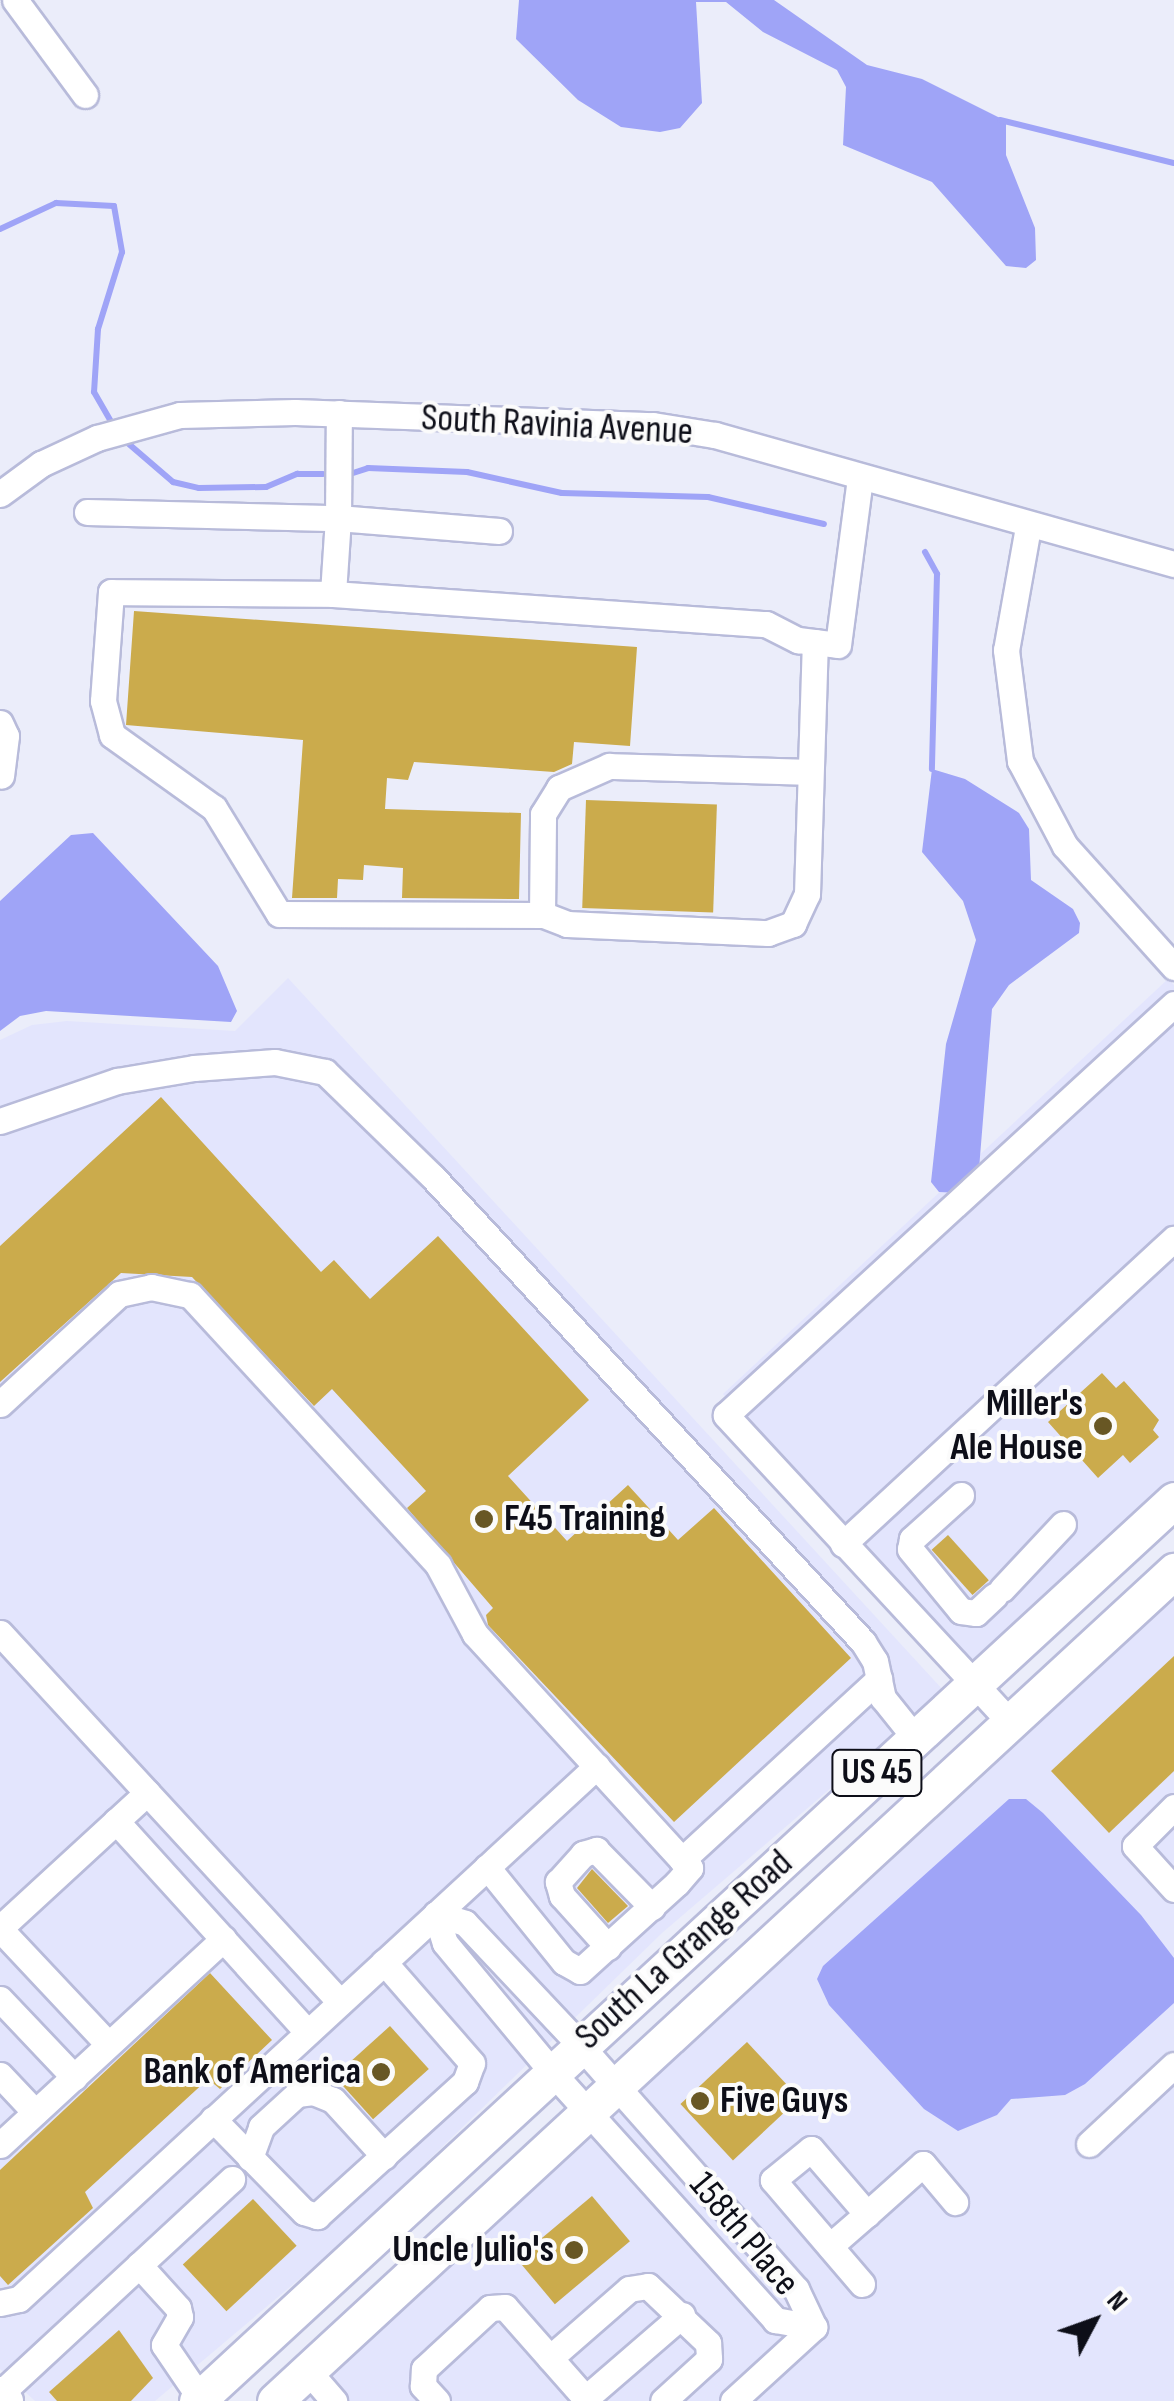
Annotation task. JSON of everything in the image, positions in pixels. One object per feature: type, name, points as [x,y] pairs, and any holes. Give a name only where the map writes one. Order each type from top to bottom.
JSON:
[{"type":"highway","name":"South La Grange Road","points":[[198,2400],[1174,1500]]},
{"type":"highway","name":"South La Grange Road","points":[[276,2401],[1174,1571]]},
{"type":"main road","points":[[0,2392],[8,2401]]},
{"type":"street","points":[[15,0],[85,96]]},
{"type":"street","points":[[333,594],[339,414]]},
{"type":"street","name":"South Ravinia Avenue","points":[[0,494],[41,464],[98,438],[180,416],[339,414],[653,425],[715,435],[1028,527],[1174,564]]},
{"type":"street","points":[[816,642],[808,772],[807,894],[793,924],[768,933],[567,924],[542,915],[279,914],[214,808],[112,735],[104,700],[111,592],[333,594],[766,624],[816,642],[838,645],[860,478]]},
{"type":"street","points":[[87,512],[338,518],[499,531]]},
{"type":"street","points":[[1028,527],[1006,650],[1020,761],[1064,846],[1174,968]]},
{"type":"street","points":[[0,723],[6,736],[1,776]]},
{"type":"street","points":[[542,915],[543,814],[559,788],[610,766],[808,772]]},
{"type":"street","points":[[1008,1722],[726,1415],[1174,1004]]},
{"type":"street","points":[[0,1121],[117,1081],[194,1068],[274,1062],[325,1072],[432,1176],[863,1642],[879,1679],[882,1698],[915,1738]]},
{"type":"street","points":[[843,1544],[1174,1240]]},
{"type":"street","points":[[0,1404],[119,1294],[151,1286],[190,1295],[438,1564],[475,1634],[690,1868],[580,1971],[564,1962],[487,1868]]},
{"type":"street","points":[[961,1495],[912,1539],[910,1549],[961,1611],[976,1613],[1063,1524]]},
{"type":"street","points":[[0,1633],[340,2002]]},
{"type":"street","points":[[682,1860],[879,1679]]},
{"type":"street","points":[[0,2303],[19,2299],[597,1766]]},
{"type":"street","points":[[108,2044],[0,1929],[147,1793]]},
{"type":"street","points":[[1174,1807],[1135,1846],[1174,1889]]},
{"type":"street","points":[[116,1821],[307,2032]]},
{"type":"street","points":[[608,1947],[562,1896],[558,1882],[583,1854],[596,1850],[652,1907]]},
{"type":"street","name":"158th Place","points":[[436,1914],[465,1923],[580,2044],[796,2289],[814,2328]]},
{"type":"street","name":"158th Place","points":[[436,1914],[445,1943],[552,2072],[776,2320],[814,2328]]},
{"type":"street","points":[[0,2144],[222,1939]]},
{"type":"street","points":[[213,2120],[304,2212],[317,2216],[465,2082],[472,2062],[384,1962]]},
{"type":"street","points":[[0,1998],[74,2076]]},
{"type":"street","points":[[1089,2144],[1174,2065]]},
{"type":"street","points":[[0,2075],[35,2112]]},
{"type":"street","points":[[250,2158],[261,2128],[297,2094],[313,2092],[333,2100],[384,2156]]},
{"type":"street","points":[[862,2284],[772,2180],[811,2150],[867,2214]]},
{"type":"street","points":[[830,2246],[924,2164],[955,2202]]},
{"type":"street","points":[[0,2392],[232,2179]]},
{"type":"street","points":[[138,2266],[178,2308],[180,2317],[164,2345],[198,2400]]},
{"type":"street","points":[[550,2358],[630,2289],[660,2292],[708,2344],[709,2358],[663,2401]]},
{"type":"street","points":[[437,2401],[423,2386],[424,2369],[490,2308],[504,2307],[587,2400],[682,2315]]},
{"type":"street","points":[[734,2401],[814,2328]]},
{"type":"street","points":[[308,2371],[334,2401]]},
{"type":"shaded area","points":[[288,978],[944,1691],[662,1933],[355,2232],[155,2401],[35,2401],[0,2369],[0,1040],[32,1025],[67,1021],[235,1031]]},
{"type":"shaded area","points":[[1168,979],[1174,985],[1174,1487],[976,1674],[723,1394]]},
{"type":"shaded area","points":[[1174,1578],[1174,2401],[283,2401]]},
{"type":"water","points":[[519,0],[774,0],[867,65],[922,79],[1006,121],[1006,155],[1035,228],[1036,260],[1026,268],[1006,266],[932,182],[843,145],[846,87],[837,70],[763,32],[726,2],[696,2],[702,103],[680,128],[660,132],[621,127],[578,100],[516,39]]},
{"type":"water","points":[[932,769],[965,779],[1019,813],[1029,829],[1031,880],[1073,909],[1080,923],[1079,933],[1009,985],[992,1009],[979,1169],[962,1193],[939,1192],[931,1182],[946,1044],[976,940],[963,901],[922,852]]},
{"type":"water","points":[[93,833],[218,966],[237,1011],[231,1022],[46,1011],[20,1016],[0,1031],[0,901],[71,835]]},
{"type":"water","points":[[1009,1799],[1026,1799],[1043,1813],[1141,1915],[1174,1958],[1174,2003],[1085,2084],[1065,2095],[1011,2099],[997,2115],[958,2131],[924,2109],[829,2005],[817,1979],[823,1966]]},
{"type":"building","points":[[134,611],[637,647],[630,746],[574,742],[572,764],[554,772],[414,762],[408,780],[387,778],[385,809],[521,813],[519,899],[402,898],[403,868],[364,865],[363,880],[338,879],[337,898],[292,898],[303,740],[126,725]]},
{"type":"building","points":[[586,800],[717,805],[713,913],[582,908]]},
{"type":"building","points":[[161,1097],[321,1272],[334,1260],[370,1299],[438,1236],[589,1400],[508,1476],[567,1541],[628,1485],[678,1540],[714,1508],[851,1658],[674,1822],[488,1625],[486,1615],[493,1608],[407,1508],[426,1491],[332,1389],[314,1406],[192,1277],[121,1273],[0,1382],[0,1246]]},
{"type":"building","name":"Miller's Ale House","points":[[1102,1373],[1116,1388],[1124,1381],[1159,1420],[1153,1430],[1159,1437],[1130,1463],[1123,1455],[1098,1478],[1048,1422]]},
{"type":"building","points":[[948,1535],[989,1580],[972,1595],[932,1550]]},
{"type":"building","points":[[1174,1656],[1174,1771],[1109,1833],[1051,1771]]},
{"type":"building","points":[[592,1869],[628,1906],[608,1923],[577,1888]]},
{"type":"building","points":[[210,1973],[272,2040],[220,2089],[208,2079],[85,2192],[93,2208],[8,2285],[0,2276],[0,2170]]},
{"type":"building","name":"Bank of America","points":[[390,2026],[429,2069],[373,2119],[334,2076]]},
{"type":"building","points":[[747,2042],[800,2098],[733,2160],[680,2104]]},
{"type":"building","name":"Uncle Julio's","points":[[592,2196],[630,2241],[555,2304],[517,2259]]},
{"type":"building","points":[[253,2199],[297,2246],[226,2311],[183,2264]]},
{"type":"building","points":[[119,2330],[153,2378],[131,2401],[57,2401],[49,2392]]},
{"type":"waterway","points":[[1000,120],[1174,163]]},
{"type":"waterway","points":[[0,229],[56,203],[114,206],[122,252],[98,329],[94,392],[113,425]]},
{"type":"waterway","points":[[123,439],[173,482],[199,488],[266,487],[297,474],[323,474]]},
{"type":"waterway","points":[[350,474],[368,468],[467,472],[562,493],[708,497],[824,524]]},
{"type":"waterway","points":[[925,552],[937,574],[932,769]]},
{"type":"place","name":"Miller's Ale House","points":[[1103,1426]]},
{"type":"place","name":"F45 Training","points":[[484,1519]]},
{"type":"place","name":"Bank of America","points":[[381,2072]]},
{"type":"place","name":"Five Guys","points":[[700,2101]]},
{"type":"place","name":"Uncle Julio's","points":[[574,2250]]}]
